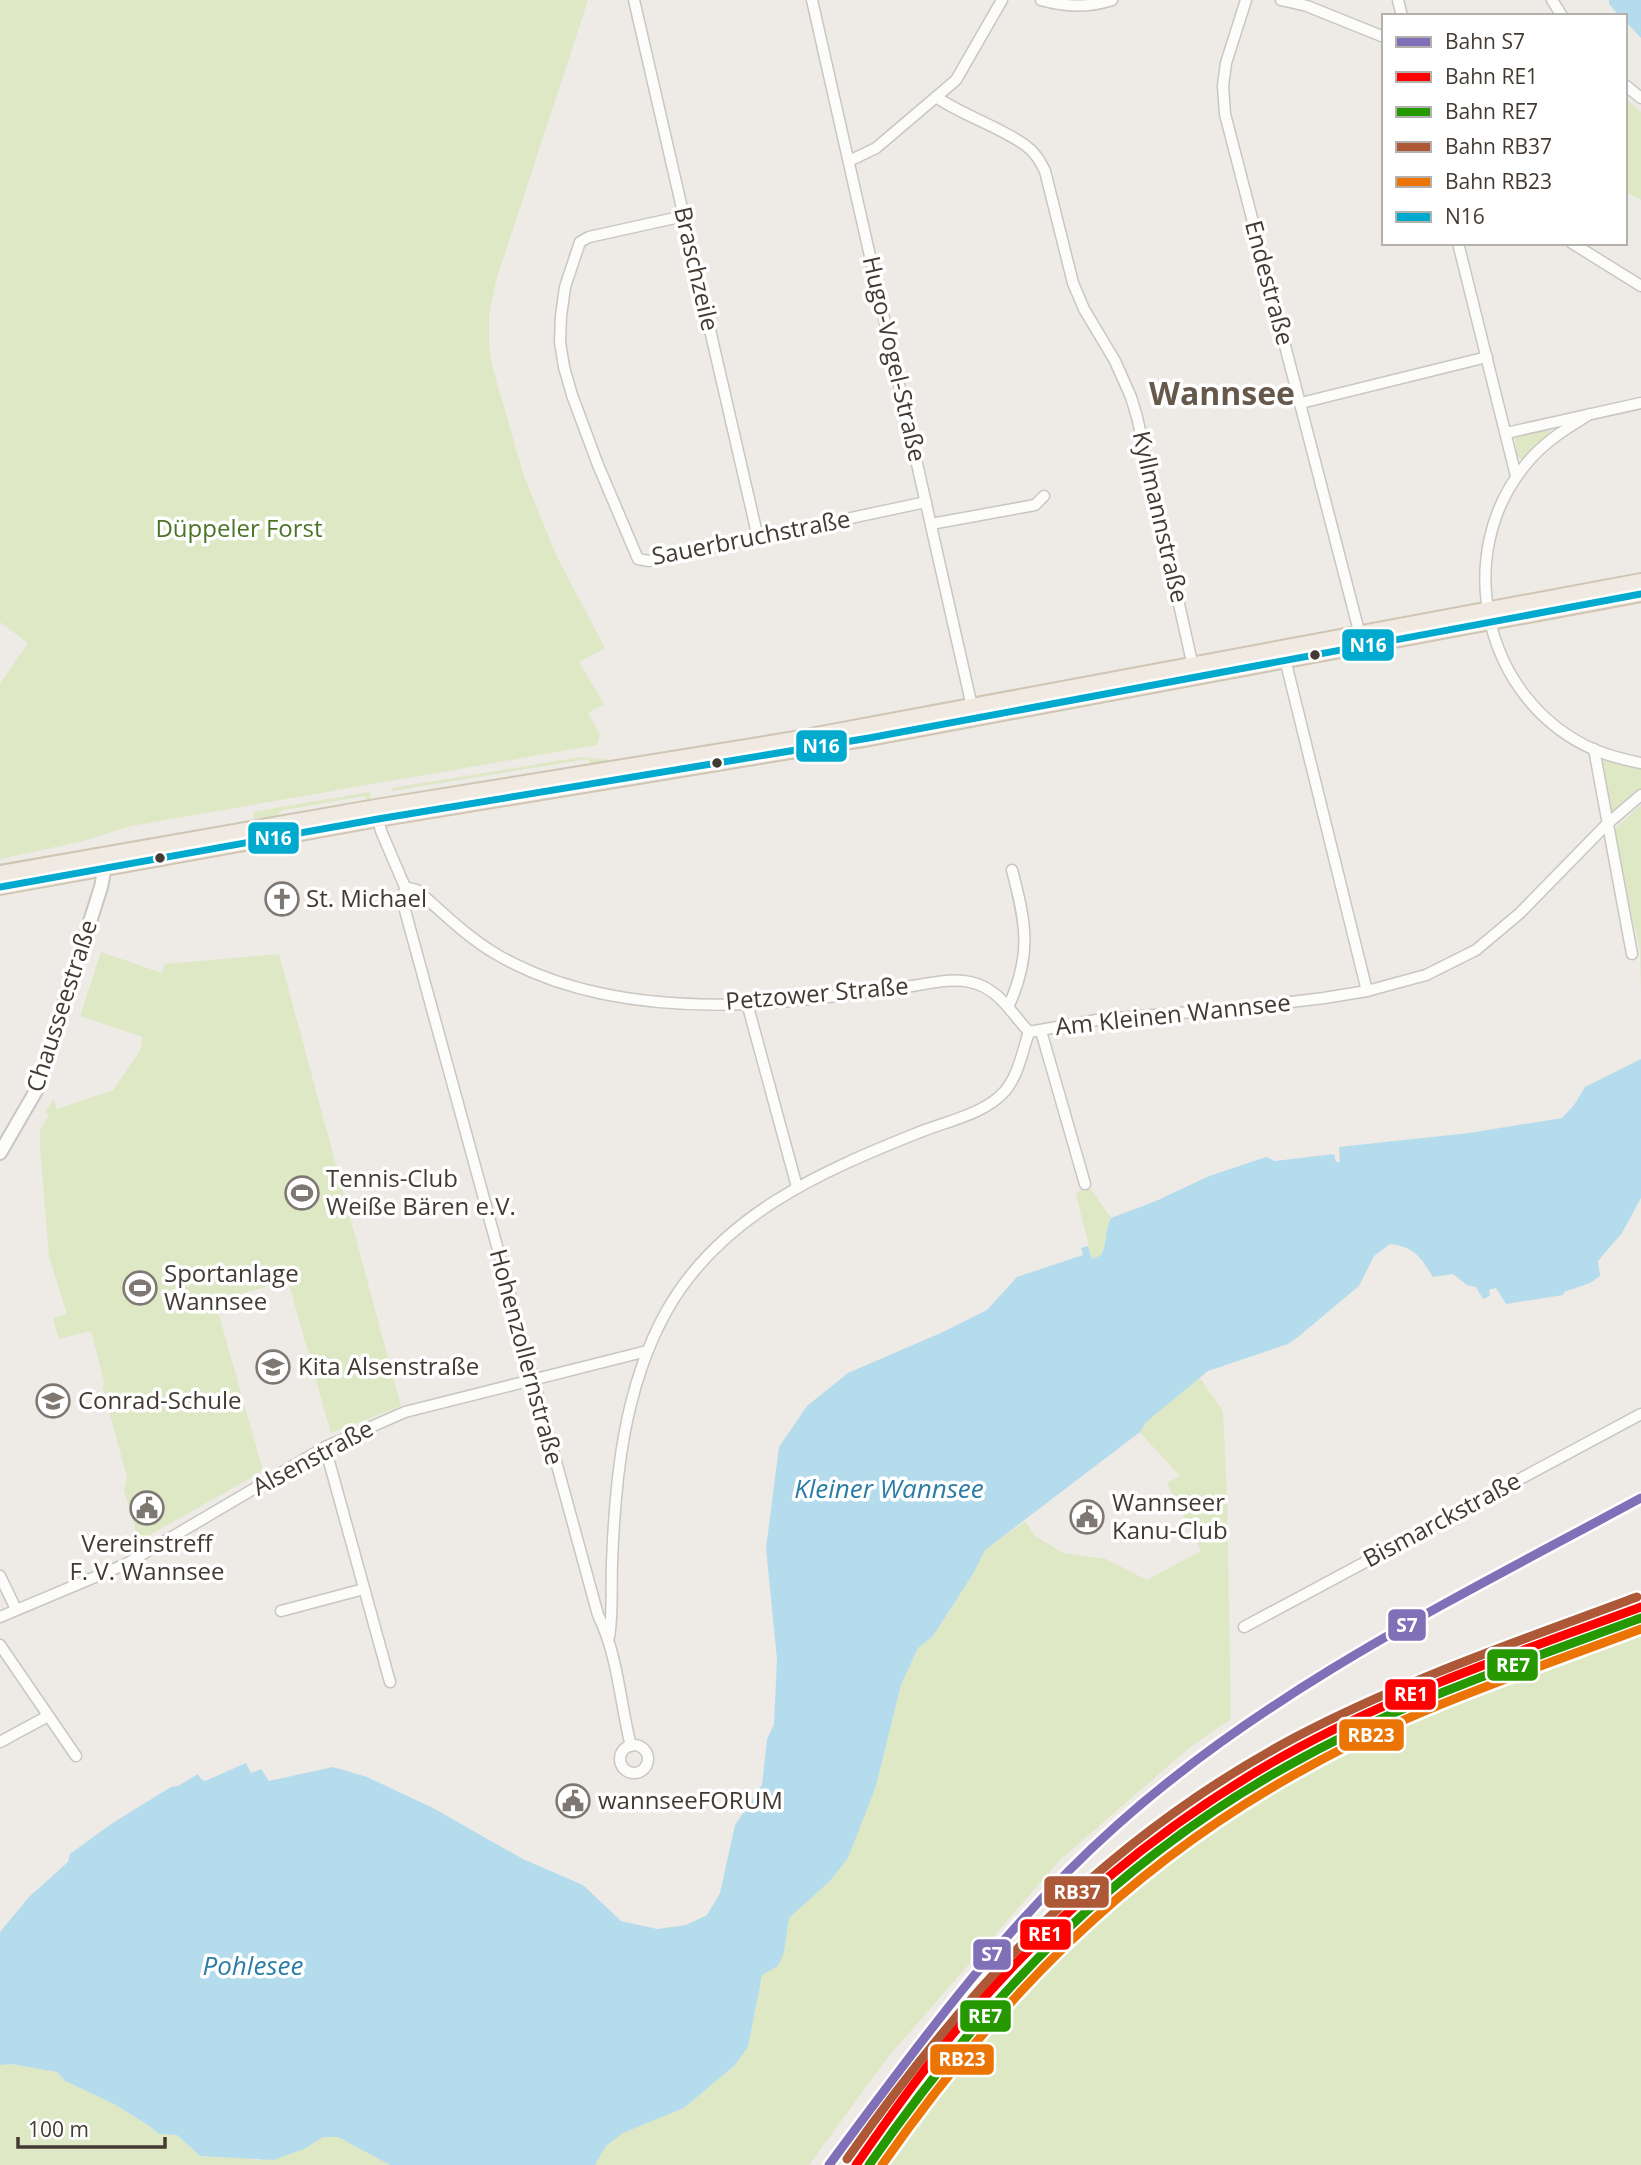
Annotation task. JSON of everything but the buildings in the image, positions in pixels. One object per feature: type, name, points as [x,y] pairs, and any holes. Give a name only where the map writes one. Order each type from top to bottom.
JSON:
[{"type":"main road","points":[[0,873],[106,861],[789,740],[973,712],[1488,616],[1641,581]]},
{"type":"main road","points":[[1488,616],[1641,594]]},
{"type":"main road","points":[[0,887],[106,861]]},
{"type":"street","name":"Braschzeile","points":[[634,0],[758,538]]},
{"type":"street","name":"Hugo-Vogel-Straße","points":[[812,0],[973,712]]},
{"type":"street","points":[[849,161],[876,148],[956,80],[1002,0]]},
{"type":"street","points":[[1041,0],[1060,6],[1084,6],[1112,0]]},
{"type":"street","name":"Endestraße","points":[[1246,0],[1226,64],[1223,86],[1225,114],[1361,640]]},
{"type":"street","points":[[1281,0],[1307,6],[1382,36]]},
{"type":"street","points":[[1627,87],[1641,98]]},
{"type":"street","name":"Kyllmannstraße","points":[[936,97],[1026,145],[1038,157],[1045,172],[1073,283],[1084,309],[1115,361],[1134,407],[1194,671]]},
{"type":"street","name":"Sauerbruchstraße","points":[[684,216],[589,237],[580,242],[565,287],[561,316],[560,342],[572,395],[638,559],[649,561],[926,502]]},
{"type":"street","points":[[1459,245],[1517,476]]},
{"type":"street","points":[[1575,245],[1641,286]]},
{"type":"street","points":[[1301,403],[1487,357]]},
{"type":"street","points":[[1506,433],[1641,403]]},
{"type":"street","points":[[1590,414],[1552,439],[1529,461],[1504,498],[1494,521],[1486,553],[1484,585],[1488,616],[1504,662],[1527,697],[1556,725],[1594,749],[1641,763]]},
{"type":"street","points":[[931,524],[1035,505],[1044,496]]},
{"type":"street","points":[[1284,654],[1367,991]]},
{"type":"street","points":[[1594,749],[1632,954]]},
{"type":"street","name":"Am Kleinen Wannsee","points":[[609,1637],[615,1501],[621,1454],[631,1402],[647,1351],[667,1310],[691,1276],[720,1243],[752,1214],[797,1187],[856,1158],[984,1107],[1004,1092],[1014,1076],[1029,1032],[1102,1019],[1232,1009],[1367,991],[1426,975],[1476,950],[1520,913],[1606,825],[1641,795]]},
{"type":"street","name":"Hohenzollernstraße","points":[[377,813],[405,887],[403,903],[532,1380],[598,1615],[609,1637],[631,1746]]},
{"type":"street","name":"Chausseestraße","points":[[0,1153],[37,1089],[106,861]]},
{"type":"street","points":[[1009,1005],[1025,956],[1024,925],[1012,870]]},
{"type":"street","name":"Petzower Straße","points":[[405,887],[417,890],[493,952],[540,975],[604,994],[686,1003],[747,1003],[822,998],[948,980],[971,982],[985,987],[1009,1005],[1029,1032]]},
{"type":"street","points":[[747,1003],[797,1187]]},
{"type":"street","points":[[1041,1031],[1085,1184]]},
{"type":"street","name":"Alsenstraße","points":[[0,1617],[126,1564],[325,1447],[405,1412],[647,1351]]},
{"type":"street","name":"Bismarckstraße","points":[[1244,1627],[1641,1414]]},
{"type":"street","points":[[325,1447],[390,1682]]},
{"type":"street","points":[[0,1576],[16,1609]]},
{"type":"street","points":[[281,1611],[364,1589]]},
{"type":"street","points":[[0,1645],[76,1756]]},
{"type":"street","points":[[0,1742],[48,1716]]},
{"type":"green space","name":"Düppeler Forst","points":[[0,0],[588,0],[496,281],[489,314],[489,347],[524,476],[556,555],[605,648],[579,662],[604,704],[588,713],[600,735],[597,745],[131,826],[83,841],[0,859],[0,684],[28,643],[0,622]]},
{"type":"green space","points":[[1627,100],[1641,112],[1641,200],[1627,192]]},
{"type":"green space","points":[[1546,428],[1549,433],[1547,436],[1525,458],[1520,459],[1514,435]]},
{"type":"green space","points":[[581,757],[609,760],[592,766],[588,759],[392,791],[392,788]]},
{"type":"green space","points":[[1601,759],[1641,769],[1641,789],[1614,812],[1609,812]]},
{"type":"green space","points":[[370,792],[371,801],[368,802],[364,796],[279,811],[280,819],[254,819],[253,812]]},
{"type":"green space","points":[[1641,805],[1641,996],[1640,951],[1613,831]]},
{"type":"green space","name":"Sportanlage Wannsee","points":[[101,952],[162,973],[165,964],[279,954],[401,1406],[331,1433],[288,1281],[215,1301],[263,1471],[139,1541],[124,1490],[127,1477],[102,1386],[105,1385],[91,1331],[59,1339],[53,1318],[67,1314],[49,1257],[40,1145],[40,1130],[49,1115],[45,1112],[54,1099],[57,1109],[113,1090],[140,1051],[143,1037],[80,1016]]},
{"type":"green space","points":[[1087,1184],[1111,1218],[1101,1255],[1092,1259],[1076,1194]]},
{"type":"green space","points":[[1186,1358],[1223,1411],[1231,1719],[1189,1748],[1061,1859],[888,2057],[809,2165],[595,2165],[606,2146],[623,2133],[684,2108],[734,2066],[748,2047],[762,1975],[784,1951],[788,1918],[830,1881],[876,1786],[901,1685],[918,1648],[933,1636],[973,1574],[985,1550],[1025,1521],[1035,1536],[1063,1553],[1106,1559],[1147,1580],[1201,1551],[1167,1483],[1180,1476],[1113,1403]]},
{"type":"green space","points":[[1641,1623],[1641,2165],[884,2165],[944,2075],[1062,1945],[1162,1854],[1270,1781],[1369,1730]]},
{"type":"green space","points":[[11,2064],[58,2072],[65,2081],[114,2104],[159,2134],[177,2135],[200,2156],[257,2160],[306,2148],[323,2137],[338,2137],[390,2165],[0,2165],[0,2065]]},
{"type":"water","points":[[1609,0],[1641,0],[1641,38],[1627,23],[1627,14],[1618,14],[1609,4]]},
{"type":"water","points":[[1641,1059],[1641,1198],[1622,1233],[1598,1261],[1600,1276],[1590,1283],[1564,1292],[1563,1295],[1506,1304],[1496,1288],[1489,1290],[1490,1296],[1483,1299],[1476,1287],[1467,1285],[1453,1274],[1433,1277],[1411,1250],[1390,1244],[1374,1256],[1359,1286],[1298,1337],[1288,1344],[1208,1371],[1146,1422],[1140,1432],[985,1550],[973,1574],[933,1636],[918,1648],[901,1685],[876,1786],[848,1858],[830,1881],[789,1918],[784,1952],[778,1966],[762,1975],[748,2047],[734,2066],[684,2108],[623,2133],[606,2146],[595,2165],[390,2165],[338,2137],[323,2137],[306,2148],[274,2160],[200,2156],[177,2135],[159,2134],[114,2104],[65,2081],[57,2072],[11,2064],[0,2065],[0,1932],[29,1897],[68,1862],[70,1854],[111,1824],[171,1787],[178,1786],[198,1774],[205,1781],[246,1763],[251,1773],[261,1769],[269,1781],[333,1767],[367,1777],[433,1808],[523,1859],[583,1885],[621,1921],[657,1929],[686,1925],[707,1915],[720,1893],[735,1825],[762,1785],[767,1739],[774,1724],[777,1659],[766,1548],[779,1447],[807,1406],[848,1373],[987,1310],[1017,1277],[1083,1255],[1081,1248],[1088,1246],[1092,1259],[1101,1255],[1111,1218],[1156,1201],[1209,1176],[1266,1157],[1275,1161],[1334,1154],[1336,1162],[1340,1162],[1339,1147],[1469,1133],[1562,1118],[1585,1087]]},
{"type":"rail line","name":"S7","points":[[829,2165],[929,2032],[1000,1945],[1075,1864],[1175,1776],[1302,1687],[1368,1647],[1641,1498]]},
{"type":"rail line","name":"RB37","points":[[847,2159],[942,2034],[992,1976],[1045,1921],[1101,1870],[1161,1822],[1225,1778],[1336,1717],[1464,1662],[1637,1597]]},
{"type":"rail line","name":"RE1","points":[[856,2165],[900,2102],[984,1997],[1065,1915],[1153,1841],[1248,1777],[1339,1727],[1424,1689],[1641,1607]]},
{"type":"rail line","name":"RE7","points":[[869,2165],[914,2103],[1010,1987],[1062,1934],[1175,1838],[1237,1796],[1345,1736],[1470,1681],[1641,1618]]},
{"type":"rail line","name":"RB23","points":[[882,2165],[926,2104],[1020,1992],[1071,1940],[1125,1892],[1182,1847],[1243,1805],[1348,1746],[1472,1692],[1641,1629]]},
{"type":"transit line","name":"N16","points":[[0,887],[378,819],[869,738],[1641,594]]},
{"type":"place","name":"St. Michael","points":[[282,899]]},
{"type":"place","name":"Tennis-Club Weiße Bären e.V.","points":[[302,1193]]},
{"type":"place","name":"Sportanlage Wannsee","points":[[140,1288]]},
{"type":"place","name":"Kita Alsenstraße","points":[[273,1367]]},
{"type":"place","name":"Conrad-Schule","points":[[53,1401]]},
{"type":"place","name":"Vereinstreff F. V. Wannsee","points":[[147,1508]]},
{"type":"place","name":"Wannseer Kanu-Club","points":[[1087,1517]]},
{"type":"place","name":"wannseeFORUM","points":[[573,1801]]},
{"type":"district","name":"Wannsee","points":[[1222,394]]},
{"type":"water label","name":"Kleiner Wannsee","points":[[889,1489]]},
{"type":"water label","name":"Pohlesee","points":[[253,1966]]}]
